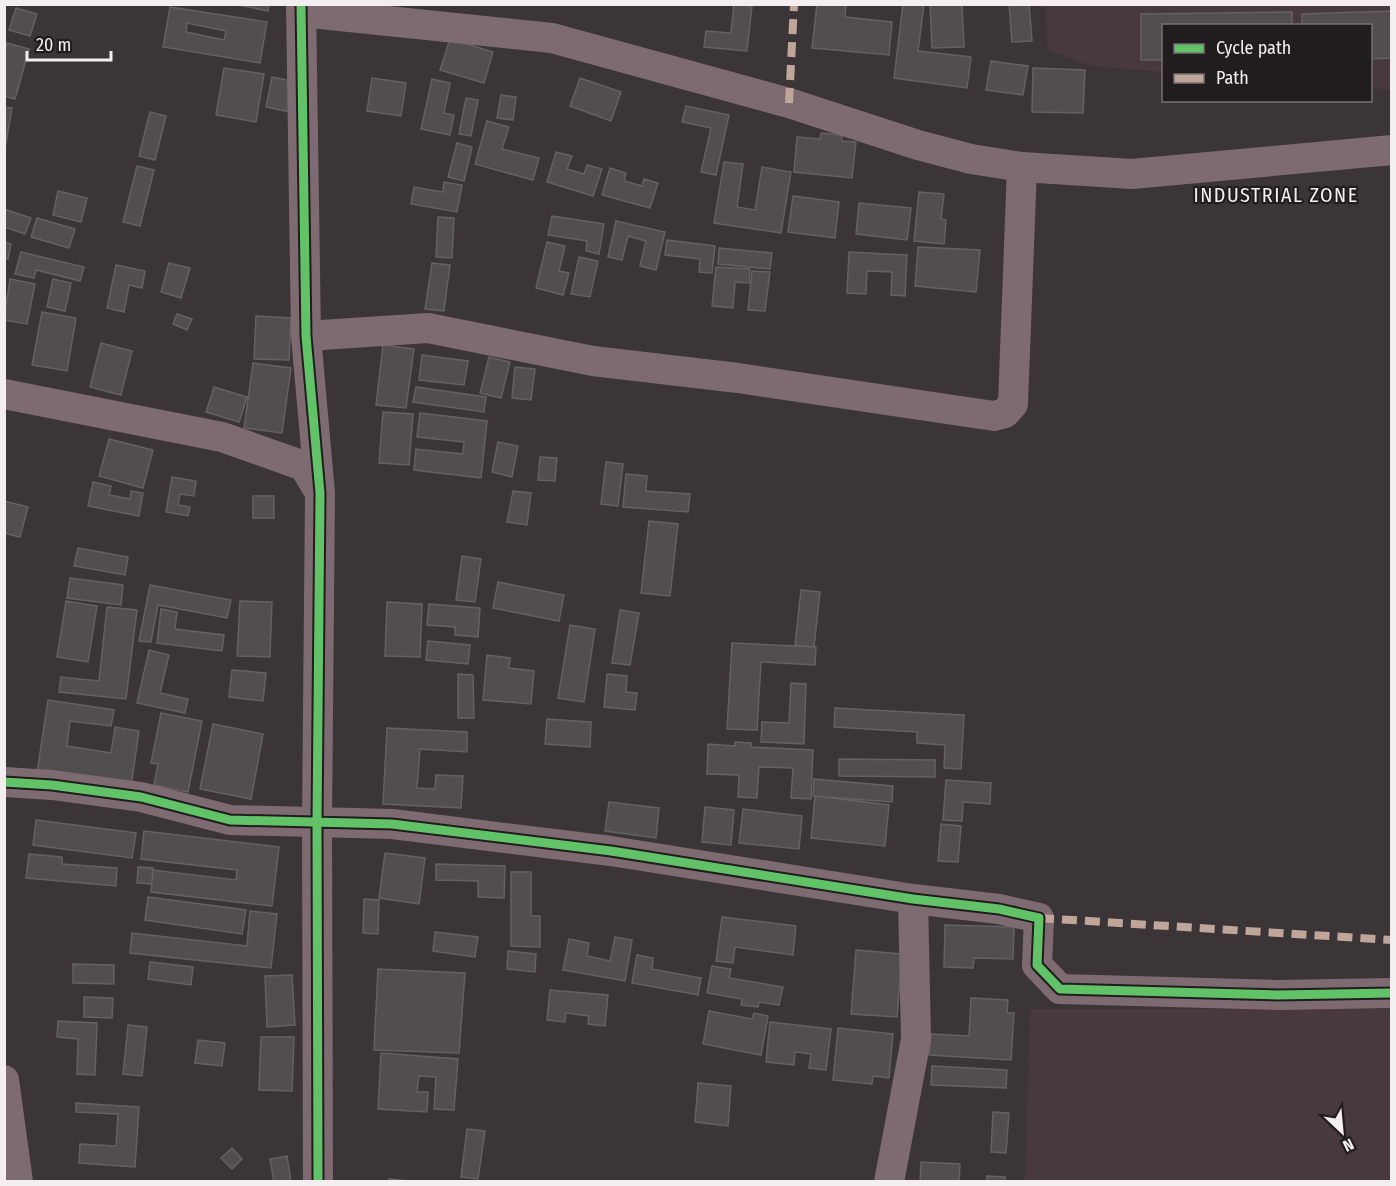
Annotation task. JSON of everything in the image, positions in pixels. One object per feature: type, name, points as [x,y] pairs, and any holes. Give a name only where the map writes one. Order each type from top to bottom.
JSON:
[{"type":"street","points":[[318,1182],[317,823],[320,493],[306,336],[301,8],[552,38],[789,104],[918,145],[970,159],[1022,167],[1132,174],[1392,150]]},
{"type":"street","points":[[306,336],[428,328],[593,361],[738,378],[994,416],[1005,413],[1013,404],[1022,167]]},
{"type":"street","points":[[4,394],[222,437],[304,466],[320,493]]},
{"type":"street","points":[[4,782],[52,785],[141,797],[230,820],[393,824],[611,852],[913,899],[999,909],[1039,918],[1037,965],[1059,989],[1278,995],[1392,993]]},
{"type":"street","points":[[889,1182],[916,1039],[913,899]]},
{"type":"street","points":[[4,1080],[18,1182]]},
{"type":"shaded area","points":[[1045,5],[1391,5],[1391,90],[1372,88],[1372,24],[1162,24],[1162,72],[1091,66],[1048,50]]},
{"type":"shaded area","points":[[1030,1009],[1391,1009],[1391,1181],[1025,1182]]},
{"type":"building","points":[[234,4],[269,4],[268,11]]},
{"type":"building","points":[[734,4],[752,6],[747,51],[704,47],[706,31],[731,33]]},
{"type":"building","points":[[817,4],[846,4],[845,17],[892,22],[889,55],[812,48]]},
{"type":"building","points":[[903,4],[924,4],[918,51],[971,57],[967,88],[894,78]]},
{"type":"building","points":[[930,4],[962,4],[964,47],[932,48]]},
{"type":"building","points":[[1009,4],[1029,4],[1032,41],[1012,42]]},
{"type":"building","points":[[170,7],[267,22],[260,63],[163,47]],"holes":[[[187,23],[226,31],[224,40],[186,32]]]},
{"type":"building","points":[[16,8],[37,14],[30,36],[9,30]]},
{"type":"building","points":[[1392,11],[1392,58],[1372,59],[1372,24],[1302,24],[1302,14]]},
{"type":"building","points":[[1292,12],[1292,24],[1162,24],[1162,60],[1141,60],[1141,14]]},
{"type":"building","points":[[450,39],[493,52],[484,83],[440,70]]},
{"type":"building","points":[[7,43],[29,49],[15,99],[4,96],[4,52]]},
{"type":"building","points":[[991,61],[1028,66],[1023,95],[986,90]]},
{"type":"building","points":[[224,68],[264,74],[256,122],[216,115]]},
{"type":"building","points":[[1033,68],[1085,70],[1083,113],[1032,112]]},
{"type":"building","points":[[272,77],[297,82],[290,112],[266,107]]},
{"type":"building","points":[[372,78],[406,83],[401,116],[367,111]]},
{"type":"building","points":[[580,78],[621,92],[611,121],[570,106]]},
{"type":"building","points":[[432,79],[450,83],[444,113],[454,115],[450,135],[421,129]]},
{"type":"building","points":[[501,95],[516,97],[513,120],[497,118]]},
{"type":"building","points":[[466,98],[478,100],[471,136],[459,134]]},
{"type":"building","points":[[686,106],[729,115],[716,175],[701,172],[711,128],[682,122]]},
{"type":"building","points":[[4,107],[12,108],[4,154]]},
{"type":"building","points":[[150,112],[166,116],[155,160],[139,156]]},
{"type":"building","points":[[487,121],[509,127],[502,149],[539,158],[533,180],[475,164]]},
{"type":"building","points":[[821,133],[842,135],[842,141],[856,142],[852,178],[794,172],[797,137],[820,139]]},
{"type":"building","points":[[457,143],[472,147],[464,181],[448,177]]},
{"type":"building","points":[[556,152],[572,156],[567,169],[584,174],[587,165],[602,169],[593,196],[547,182]]},
{"type":"building","points":[[724,162],[743,164],[737,207],[755,210],[762,167],[791,172],[781,233],[714,223]]},
{"type":"building","points":[[137,166],[154,170],[140,226],[123,222]]},
{"type":"building","points":[[610,168],[626,173],[624,181],[642,186],[644,179],[658,183],[650,208],[602,195]]},
{"type":"building","points":[[444,182],[462,185],[457,212],[411,204],[414,187],[443,192]]},
{"type":"building","points":[[58,191],[87,198],[81,222],[53,215]]},
{"type":"building","points":[[919,192],[944,194],[941,219],[946,220],[944,244],[914,241]]},
{"type":"building","points":[[793,196],[839,202],[835,238],[788,232]]},
{"type":"building","points":[[859,203],[911,208],[907,240],[856,234]]},
{"type":"building","points":[[4,209],[31,218],[25,234],[4,227]]},
{"type":"building","points":[[552,216],[604,224],[599,254],[586,251],[587,241],[548,235]]},
{"type":"building","points":[[438,217],[454,218],[452,258],[436,257]]},
{"type":"building","points":[[37,218],[75,229],[69,248],[31,237]]},
{"type":"building","points":[[616,221],[665,232],[656,270],[640,266],[646,241],[628,236],[622,260],[608,257]]},
{"type":"building","points":[[667,240],[715,246],[712,273],[699,272],[700,259],[665,255]]},
{"type":"building","points":[[4,242],[11,244],[8,259],[4,258]]},
{"type":"building","points":[[547,242],[565,246],[559,271],[569,273],[563,295],[536,288]]},
{"type":"building","points":[[918,247],[980,250],[976,292],[915,286]]},
{"type":"building","points":[[719,248],[772,253],[770,269],[718,264]]},
{"type":"building","points":[[21,252],[84,267],[80,281],[36,270],[34,278],[15,274]]},
{"type":"building","points":[[849,252],[907,255],[905,296],[891,295],[892,272],[867,271],[866,294],[847,293]]},
{"type":"building","points":[[579,257],[598,261],[590,297],[571,294]]},
{"type":"building","points":[[169,263],[190,268],[181,298],[161,292]]},
{"type":"building","points":[[432,263],[450,265],[444,311],[425,309]]},
{"type":"building","points":[[116,265],[145,271],[142,288],[129,285],[124,312],[107,308]]},
{"type":"building","points":[[716,267],[750,269],[749,283],[735,282],[733,308],[712,306]]},
{"type":"building","points":[[752,271],[770,272],[765,311],[748,310]]},
{"type":"building","points":[[10,279],[35,284],[27,324],[4,320]]},
{"type":"building","points":[[53,279],[71,283],[65,311],[47,307]]},
{"type":"building","points":[[42,312],[76,318],[67,371],[32,365]]},
{"type":"building","points":[[177,314],[192,319],[187,330],[173,324]]},
{"type":"building","points":[[256,316],[291,318],[289,360],[254,359]]},
{"type":"building","points":[[101,343],[132,351],[121,395],[90,387]]},
{"type":"building","points":[[383,345],[414,349],[406,408],[376,405]]},
{"type":"building","points":[[422,355],[468,361],[464,385],[419,380]]},
{"type":"building","points":[[489,357],[510,362],[501,398],[480,393]]},
{"type":"building","points":[[253,363],[291,368],[282,433],[244,428]]},
{"type":"building","points":[[515,367],[535,369],[531,400],[512,398]]},
{"type":"building","points":[[214,387],[247,397],[239,422],[206,412]]},
{"type":"building","points":[[416,387],[486,397],[484,412],[413,402]]},
{"type":"building","points":[[383,412],[413,414],[409,465],[379,463]]},
{"type":"building","points":[[420,413],[487,421],[481,478],[414,470],[416,449],[463,454],[464,442],[417,437]]},
{"type":"building","points":[[109,439],[153,450],[143,488],[99,476]]},
{"type":"building","points":[[498,442],[518,446],[512,477],[492,472]]},
{"type":"building","points":[[540,457],[557,458],[555,481],[538,480]]},
{"type":"building","points":[[606,462],[623,464],[618,506],[601,504]]},
{"type":"building","points":[[626,474],[647,476],[646,491],[690,494],[688,512],[623,507]]},
{"type":"building","points":[[172,477],[196,481],[194,496],[180,494],[178,505],[190,507],[188,516],[166,512]]},
{"type":"building","points":[[93,482],[111,486],[109,495],[130,499],[131,491],[143,493],[139,516],[88,506]]},
{"type":"building","points":[[513,491],[531,493],[527,525],[507,522]]},
{"type":"building","points":[[253,496],[274,496],[274,518],[253,518]]},
{"type":"building","points":[[4,501],[28,507],[20,537],[4,533]]},
{"type":"building","points":[[649,521],[678,524],[670,596],[641,593]]},
{"type":"building","points":[[78,548],[128,557],[125,575],[74,566]]},
{"type":"building","points":[[462,556],[481,559],[475,602],[456,600]]},
{"type":"building","points":[[70,578],[123,585],[121,605],[67,598]]},
{"type":"building","points":[[498,582],[564,595],[559,621],[493,608]]},
{"type":"building","points":[[150,585],[231,600],[227,618],[158,605],[151,642],[139,641]]},
{"type":"building","points":[[801,590],[820,592],[814,647],[795,645]]},
{"type":"building","points":[[66,601],[97,606],[88,662],[57,657]]},
{"type":"building","points":[[240,601],[272,602],[270,657],[237,656]]},
{"type":"building","points":[[387,602],[422,604],[420,657],[385,656]]},
{"type":"building","points":[[429,604],[480,608],[478,637],[455,635],[455,627],[427,625]]},
{"type":"building","points":[[107,607],[137,610],[126,699],[59,692],[61,677],[99,681]]},
{"type":"building","points":[[161,609],[177,612],[175,629],[224,635],[222,651],[157,643]]},
{"type":"building","points":[[620,610],[639,613],[630,665],[612,663]]},
{"type":"building","points":[[570,625],[595,629],[584,702],[558,698]]},
{"type":"building","points":[[428,641],[470,645],[468,664],[426,660]]},
{"type":"building","points":[[732,643],[816,647],[815,665],[761,662],[757,730],[727,729]]},
{"type":"building","points":[[149,650],[169,655],[160,693],[188,699],[185,713],[137,703]]},
{"type":"building","points":[[487,655],[510,658],[509,668],[534,671],[531,704],[483,700]]},
{"type":"building","points":[[232,670],[266,673],[263,701],[229,697]]},
{"type":"building","points":[[458,674],[473,675],[474,718],[458,718]]},
{"type":"building","points":[[607,674],[627,676],[626,692],[637,693],[635,710],[604,707]]},
{"type":"building","points":[[791,683],[806,684],[804,744],[761,742],[762,722],[789,723]]},
{"type":"building","points":[[48,700],[114,710],[111,726],[70,721],[67,746],[111,753],[115,727],[139,731],[131,787],[37,773]]},
{"type":"building","points":[[835,708],[964,715],[961,769],[944,768],[945,745],[917,743],[917,732],[834,727]]},
{"type":"building","points":[[161,713],[202,721],[188,792],[154,785],[158,764],[151,763]]},
{"type":"building","points":[[547,719],[591,722],[590,747],[545,744]]},
{"type":"building","points":[[213,724],[263,734],[251,799],[200,789]]},
{"type":"building","points":[[387,728],[467,732],[467,752],[420,749],[417,788],[435,789],[436,775],[463,776],[461,808],[383,804]]},
{"type":"building","points":[[735,742],[751,743],[751,747],[813,750],[811,799],[791,798],[793,768],[759,767],[757,798],[738,797],[739,775],[707,774],[708,744],[735,746]]},
{"type":"building","points":[[839,759],[935,760],[935,777],[839,776]]},
{"type":"building","points":[[814,779],[893,786],[892,802],[813,796]]},
{"type":"building","points":[[946,780],[991,783],[990,804],[963,802],[962,821],[943,820]]},
{"type":"building","points":[[815,796],[889,805],[885,846],[811,838]]},
{"type":"building","points":[[609,802],[659,808],[656,838],[605,831]]},
{"type":"building","points":[[705,807],[734,810],[731,845],[702,842]]},
{"type":"building","points":[[743,809],[802,816],[799,849],[739,843]]},
{"type":"building","points":[[36,820],[136,833],[132,858],[33,845]]},
{"type":"building","points":[[941,824],[961,826],[958,862],[938,861]]},
{"type":"building","points":[[144,831],[279,847],[272,906],[151,892],[153,870],[236,880],[237,870],[141,859]]},
{"type":"building","points":[[385,853],[425,858],[419,904],[379,898]]},
{"type":"building","points":[[29,854],[62,857],[62,864],[117,868],[116,886],[26,878]]},
{"type":"building","points":[[436,864],[505,866],[504,898],[478,897],[478,881],[436,880]]},
{"type":"building","points":[[138,867],[153,868],[152,884],[137,883]]},
{"type":"building","points":[[511,872],[531,872],[531,916],[540,916],[540,947],[511,946]]},
{"type":"building","points":[[148,897],[246,910],[242,934],[145,920]]},
{"type":"building","points":[[364,899],[379,900],[378,934],[363,933]]},
{"type":"building","points":[[250,911],[277,914],[271,968],[130,953],[132,933],[247,946]]},
{"type":"building","points":[[722,917],[796,926],[793,955],[735,947],[733,963],[716,961]]},
{"type":"building","points":[[945,925],[1014,927],[1013,959],[974,958],[973,968],[944,967]]},
{"type":"building","points":[[435,932],[478,937],[475,957],[433,951]]},
{"type":"building","points":[[615,937],[632,940],[625,981],[563,970],[569,939],[589,943],[587,956],[610,961]]},
{"type":"building","points":[[856,950],[902,954],[897,1017],[851,1014]]},
{"type":"building","points":[[508,951],[536,954],[535,972],[507,969]]},
{"type":"building","points":[[637,955],[653,958],[652,969],[701,978],[698,995],[632,983]]},
{"type":"building","points":[[150,962],[193,967],[191,985],[148,979]]},
{"type":"building","points":[[73,964],[114,965],[114,984],[73,983]]},
{"type":"building","points":[[712,966],[731,969],[729,978],[783,987],[779,1005],[759,1002],[758,1007],[741,1005],[742,999],[707,993]]},
{"type":"building","points":[[378,969],[465,973],[459,1053],[374,1050]]},
{"type":"building","points":[[292,975],[295,1025],[267,1027],[265,976]]},
{"type":"building","points":[[550,990],[608,995],[605,1026],[588,1024],[589,1016],[566,1013],[565,1022],[547,1020]]},
{"type":"building","points":[[84,997],[113,998],[112,1018],[84,1017]]},
{"type":"building","points":[[971,998],[1008,1000],[1007,1013],[1014,1013],[1011,1060],[929,1055],[931,1034],[969,1036]]},
{"type":"building","points":[[709,1011],[752,1019],[754,1013],[768,1016],[761,1055],[703,1044]]},
{"type":"building","points":[[58,1021],[97,1023],[95,1075],[77,1074],[78,1039],[57,1037]]},
{"type":"building","points":[[770,1022],[831,1029],[826,1070],[809,1068],[811,1054],[795,1052],[794,1065],[766,1062]]},
{"type":"building","points":[[128,1025],[147,1027],[142,1076],[123,1074]]},
{"type":"building","points":[[838,1028],[893,1034],[889,1078],[873,1076],[872,1084],[833,1080]]},
{"type":"building","points":[[261,1037],[294,1037],[292,1091],[259,1090]]},
{"type":"building","points":[[198,1040],[225,1043],[222,1066],[195,1063]]},
{"type":"building","points":[[381,1053],[458,1059],[454,1110],[434,1109],[436,1077],[419,1076],[417,1092],[428,1092],[427,1112],[378,1109]]},
{"type":"building","points":[[932,1066],[1007,1070],[1006,1088],[931,1085]]},
{"type":"building","points":[[698,1083],[731,1086],[728,1126],[695,1122]]},
{"type":"building","points":[[76,1103],[139,1107],[135,1167],[79,1163],[80,1144],[116,1146],[118,1114],[76,1112]]},
{"type":"building","points":[[993,1112],[1009,1113],[1006,1153],[991,1152]]},
{"type":"building","points":[[467,1129],[485,1131],[478,1179],[461,1177]]},
{"type":"building","points":[[232,1148],[242,1159],[232,1169],[221,1158]]},
{"type":"building","points":[[287,1156],[291,1182],[274,1182],[270,1159]]},
{"type":"building","points":[[921,1162],[960,1164],[959,1182],[920,1182]]},
{"type":"building","points":[[987,1176],[1005,1177],[1005,1182],[987,1182]]},
{"type":"building","points":[[389,1179],[421,1182],[389,1182]]},
{"type":"marked path","points":[[789,103],[794,4]]},
{"type":"marked path","points":[[1039,918],[1392,940]]},
{"type":"cycle path","points":[[301,4],[306,336],[320,493],[317,823],[318,1182]]},
{"type":"cycle path","points":[[4,782],[52,785],[141,797],[230,820],[392,824],[611,851],[913,899],[999,909],[1039,918],[1037,965],[1060,989],[1278,995],[1392,993]]},
{"type":"district","name":"INDUSTRIAL ZONE","points":[[1276,195]]}]
